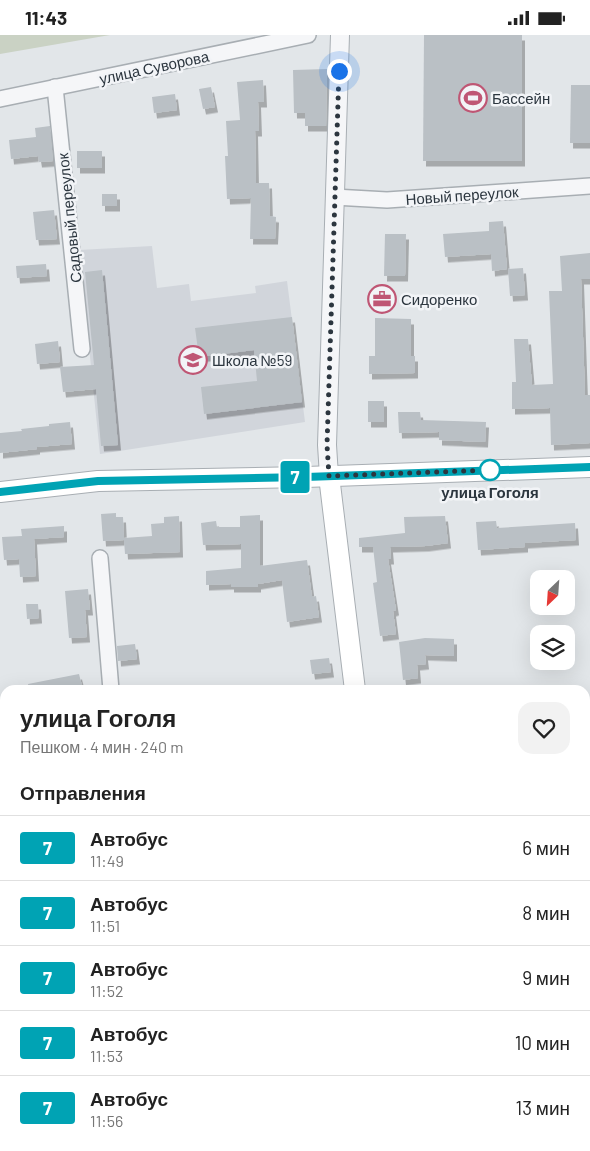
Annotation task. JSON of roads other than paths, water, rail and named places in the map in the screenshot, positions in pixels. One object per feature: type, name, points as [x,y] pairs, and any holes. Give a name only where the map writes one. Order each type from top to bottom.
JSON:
[{"type":"main road","points":[[0,492],[98,481],[329,476],[590,467]]},
{"type":"main road","points":[[329,476],[354,685]]},
{"type":"street","name":"улица Суворова","points":[[0,99],[308,35]]},
{"type":"street","points":[[329,476],[327,445],[340,35]]},
{"type":"street","name":"Садовый переулок","points":[[56,87],[82,349]]},
{"type":"street","name":"Новый переулок","points":[[334,197],[387,200],[590,186]]},
{"type":"street","points":[[100,558],[111,685]]},
{"type":"place","name":"Бассейн","points":[[473,98]]},
{"type":"place","name":"Сидоренко","points":[[382,299]]},
{"type":"place","name":"Школа №59","points":[[193,360]]},
{"type":"place","name":"улица Гоголя","points":[[490,470]]}]
